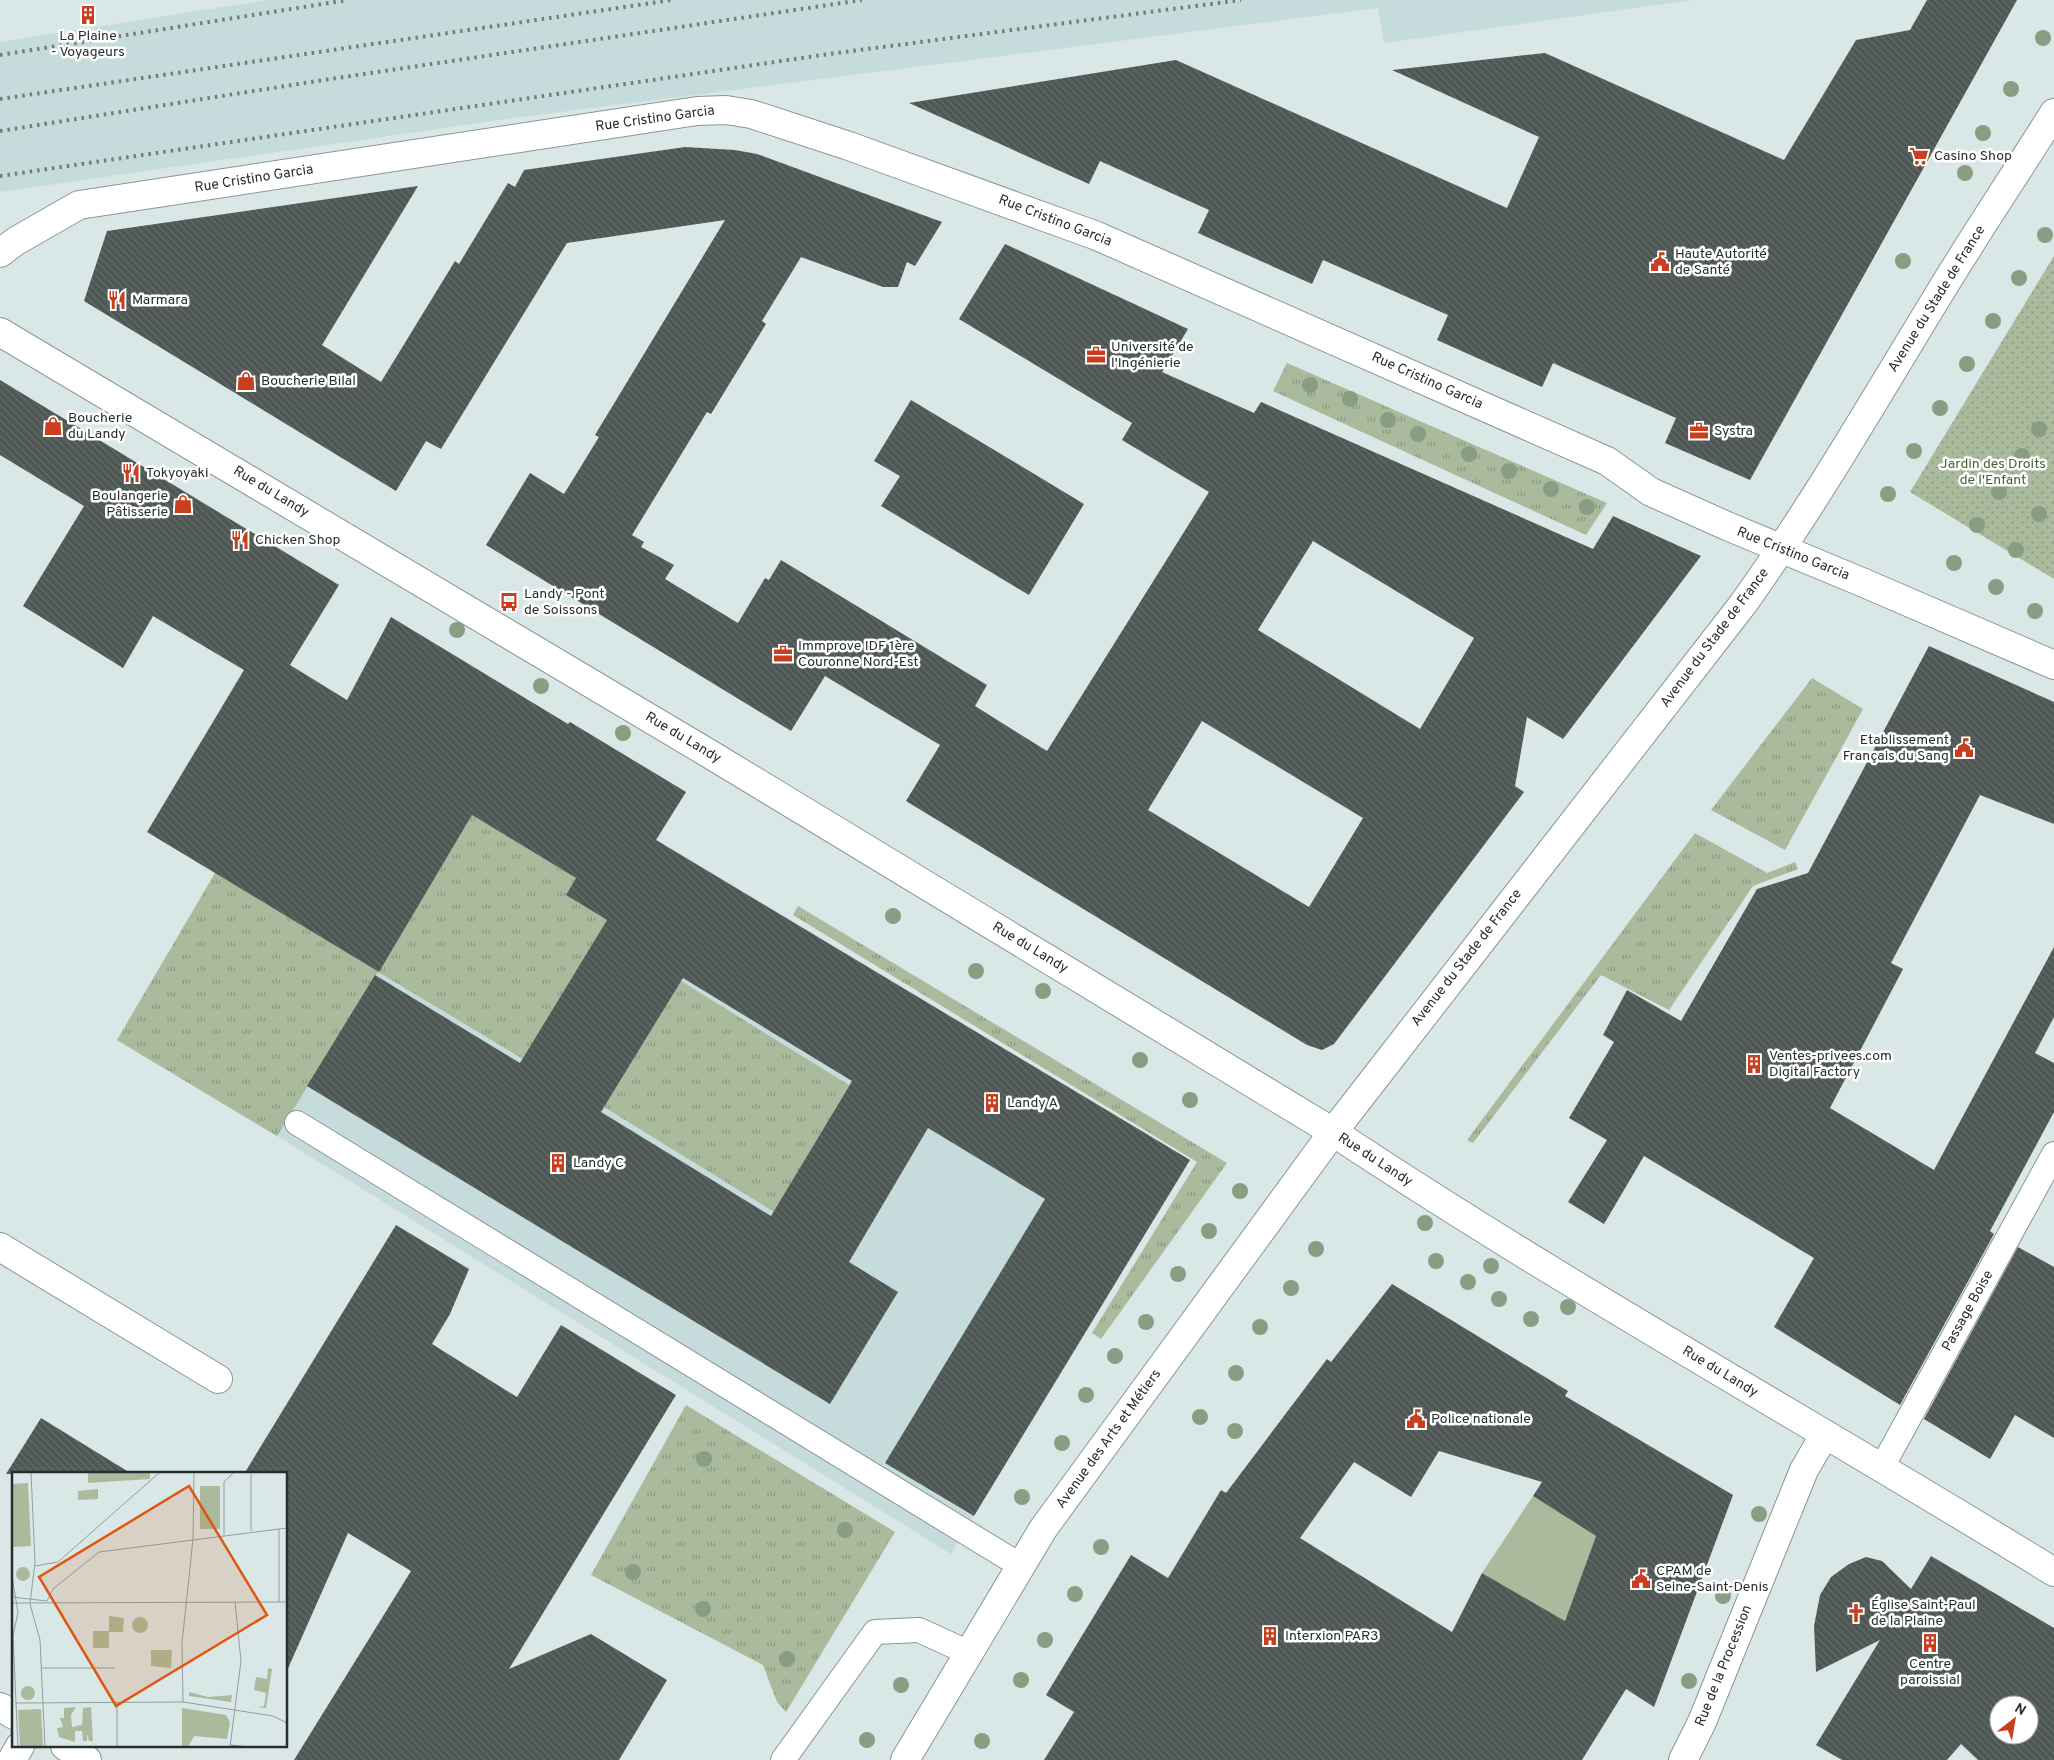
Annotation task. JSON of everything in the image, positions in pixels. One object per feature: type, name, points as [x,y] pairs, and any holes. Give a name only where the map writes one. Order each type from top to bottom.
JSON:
[{"type":"street","name":"Rue Cristino Garcia","points":[[0,253],[16,241],[79,206],[697,111],[726,110],[752,114],[849,146],[1097,236],[1607,461],[1651,492],[1782,550],[2054,665]]},
{"type":"street","name":"Avenue du Stade de France","points":[[1333,1132],[1743,604],[1782,550],[1937,296],[2054,113]]},
{"type":"street","name":"Rue du Landy","points":[[0,332],[700,748],[1333,1132],[1412,1184],[1736,1382],[1882,1467],[2054,1572]]},
{"type":"street","name":"Avenue des Arts et Métiers","points":[[905,1760],[1043,1529],[1333,1132]]},
{"type":"street","points":[[0,1247],[218,1379]]},
{"type":"street","name":"Rue de la Procession","points":[[1683,1760],[1702,1722],[1804,1470],[1825,1434]]},
{"type":"street","points":[[0,1707],[12,1715]]},
{"type":"street","points":[[12,1760],[19,1748]]},
{"type":"street","points":[[68,1748],[88,1760]]},
{"type":"lane","points":[[297,1123],[1021,1566]]},
{"type":"lane","name":"Passage Boise","points":[[1882,1467],[2054,1154]]},
{"type":"lane","points":[[784,1760],[875,1632],[920,1630],[969,1653]]},
{"type":"shaded area","points":[[267,0],[1693,0],[1384,43],[1378,8],[507,119],[0,192],[0,42]]},
{"type":"shaded area","points":[[570,722],[607,745],[641,775],[646,767],[686,792],[649,835],[1190,1160],[1147,1231],[1118,1214],[1121,1241],[1136,1250],[951,1554],[277,1136],[117,1040],[215,873],[379,971]]},
{"type":"green space","name":"Jardin des Droits de l'Enfant","points":[[2054,256],[2054,579],[1910,492]]},
{"type":"green space","points":[[1287,363],[1607,503],[1586,535],[1273,391]]},
{"type":"green space","points":[[1812,678],[1863,709],[1785,850],[1711,810]]},
{"type":"green space","points":[[472,815],[576,878],[566,895],[607,920],[523,1059],[378,972],[277,1136],[117,1040],[215,873],[379,971]]},
{"type":"green space","points":[[1695,833],[1767,873],[1795,862],[1798,869],[1753,886],[1669,1010],[1601,975],[1473,1143],[1467,1140]]},
{"type":"green space","points":[[798,906],[1227,1163],[1101,1339],[1092,1333],[1197,1162],[793,915]]},
{"type":"green space","points":[[681,981],[849,1085],[774,1212],[604,1107]]},
{"type":"green space","points":[[686,1405],[895,1532],[786,1712],[777,1702],[763,1665],[591,1575]]},
{"type":"green space","points":[[1533,1496],[1596,1536],[1565,1621],[1482,1573]]},
{"type":"building","points":[[1927,0],[2017,0],[1750,480],[1665,443],[1676,418],[1553,363],[1542,387],[1437,340],[1448,315],[1323,260],[1312,284],[1198,233],[1209,210],[1100,161],[1089,184],[909,103],[1176,60],[1507,208],[1539,137],[1392,70],[1545,53],[1784,160],[1856,40],[1910,30]]},
{"type":"building","points":[[685,147],[735,150],[757,154],[942,222],[915,266],[907,262],[898,287],[883,287],[801,257],[762,321],[766,324],[711,414],[707,412],[632,535],[644,542],[641,547],[674,565],[665,579],[738,623],[765,578],[769,580],[781,560],[987,685],[975,706],[1047,751],[1209,492],[1122,440],[1132,423],[959,319],[1005,244],[1188,329],[1162,372],[1254,413],[1261,402],[1593,549],[1613,516],[1701,556],[1563,739],[1527,717],[1515,786],[1524,792],[1334,1044],[1322,1050],[1307,1045],[906,801],[940,745],[825,676],[791,731],[486,545],[530,473],[564,494],[599,437],[595,435],[725,220],[567,243],[441,449],[426,441],[396,491],[84,301],[107,231],[418,186],[322,345],[381,382],[455,261],[459,264],[508,183],[515,187],[524,170]],"holes":[[[1313,541],[1474,638],[1420,729],[1258,630]],[[1202,721],[1363,818],[1309,907],[1148,810]]]},
{"type":"building","points":[[0,380],[339,585],[290,665],[347,700],[391,617],[568,724],[570,722],[686,792],[656,840],[1190,1160],[974,1516],[885,1463],[1045,1199],[928,1128],[849,1262],[898,1292],[830,1404],[307,1086],[375,975],[520,1063],[607,920],[566,895],[576,878],[472,815],[379,972],[147,832],[244,670],[153,616],[123,668],[23,606],[84,506],[0,455]],"holes":[[[683,978],[852,1081],[771,1216],[601,1112]]]},
{"type":"building","points":[[911,400],[1084,504],[1029,595],[881,506],[900,476],[874,461]]},
{"type":"building","points":[[1929,646],[2054,702],[2054,824],[1980,795],[1891,963],[1903,969],[1830,1108],[1934,1170],[2054,947],[2054,1017],[2035,1053],[2054,1063],[2054,1112],[1990,1231],[1994,1234],[1900,1405],[1774,1327],[1814,1258],[1644,1156],[1604,1224],[1568,1202],[1607,1140],[1569,1118],[1614,1042],[1603,1035],[1627,990],[1681,1021],[1757,889],[1808,873]]},
{"type":"building","points":[[396,1225],[469,1269],[450,1314],[432,1344],[517,1397],[561,1325],[676,1395],[509,1669],[591,1634],[667,1680],[619,1760],[294,1760],[411,1571],[348,1533],[288,1668],[288,1472],[245,1472]]},
{"type":"building","points":[[2018,1247],[2054,1267],[2054,1438],[2015,1415],[1990,1459],[1924,1419]]},
{"type":"building","points":[[1392,1284],[1568,1391],[1565,1396],[1733,1495],[1654,1707],[1626,1689],[1582,1760],[1044,1760],[1074,1712],[1046,1695],[1131,1555],[1168,1578],[1221,1490],[1226,1493],[1327,1359],[1331,1362]],"holes":[[[1439,1451],[1542,1482],[1533,1496],[1596,1536],[1565,1621],[1482,1573],[1452,1632],[1300,1538],[1354,1462],[1411,1497]]]},
{"type":"building","points":[[41,1418],[129,1472],[12,1472],[12,1474],[6,1474]]},
{"type":"building","points":[[1931,1556],[2054,1628],[2054,1760],[1978,1760],[1961,1744],[1947,1760],[1842,1760],[1816,1745],[1880,1640],[1816,1672],[1814,1626],[1820,1595],[1831,1577],[1849,1564],[1866,1557],[1882,1561],[1911,1589]]},
{"type":"railway","points":[[0,55],[348,0]]},
{"type":"railway","points":[[0,99],[672,0]]},
{"type":"railway","points":[[0,131],[317,81],[862,0]]},
{"type":"railway","points":[[0,176],[829,54],[1241,0]]},
{"type":"place","name":"La Plaine - Voyageurs","points":[[88,15]]},
{"type":"place","name":"Casino Shop","points":[[1919,156]]},
{"type":"place","name":"Haute Autorité de Santé","points":[[1660,262]]},
{"type":"place","name":"Marmara","points":[[117,300]]},
{"type":"place","name":"Université de l'Ingénierie","points":[[1096,355]]},
{"type":"place","name":"Boucherie Bilal","points":[[246,381]]},
{"type":"place","name":"Boucherie du Landy","points":[[53,426]]},
{"type":"place","name":"Systra","points":[[1699,431]]},
{"type":"place","name":"Tokyoyaki","points":[[131,473]]},
{"type":"place","name":"Boulangerie Pâtisserie","points":[[183,504]]},
{"type":"place","name":"Chicken Shop","points":[[240,540]]},
{"type":"place","name":"Landy - Pont de Soissons","points":[[509,602]]},
{"type":"place","name":"Immprove IDF 1ère Couronne Nord-Est","points":[[783,654]]},
{"type":"place","name":"Etablissement Français du Sang","points":[[1964,748]]},
{"type":"place","name":"Ventes-privees.com Digital Factory","points":[[1754,1064]]},
{"type":"place","name":"Landy A","points":[[992,1103]]},
{"type":"place","name":"Landy C","points":[[558,1163]]},
{"type":"place","name":"Police nationale","points":[[1416,1419]]},
{"type":"place","name":"CPAM de Seine-Saint-Denis","points":[[1641,1579]]},
{"type":"place","name":"Église Saint-Paul de la Plaine","points":[[1856,1613]]},
{"type":"place","name":"Interxion PAR3","points":[[1270,1636]]},
{"type":"place","name":"Centre paroissial","points":[[1930,1643]]}]
